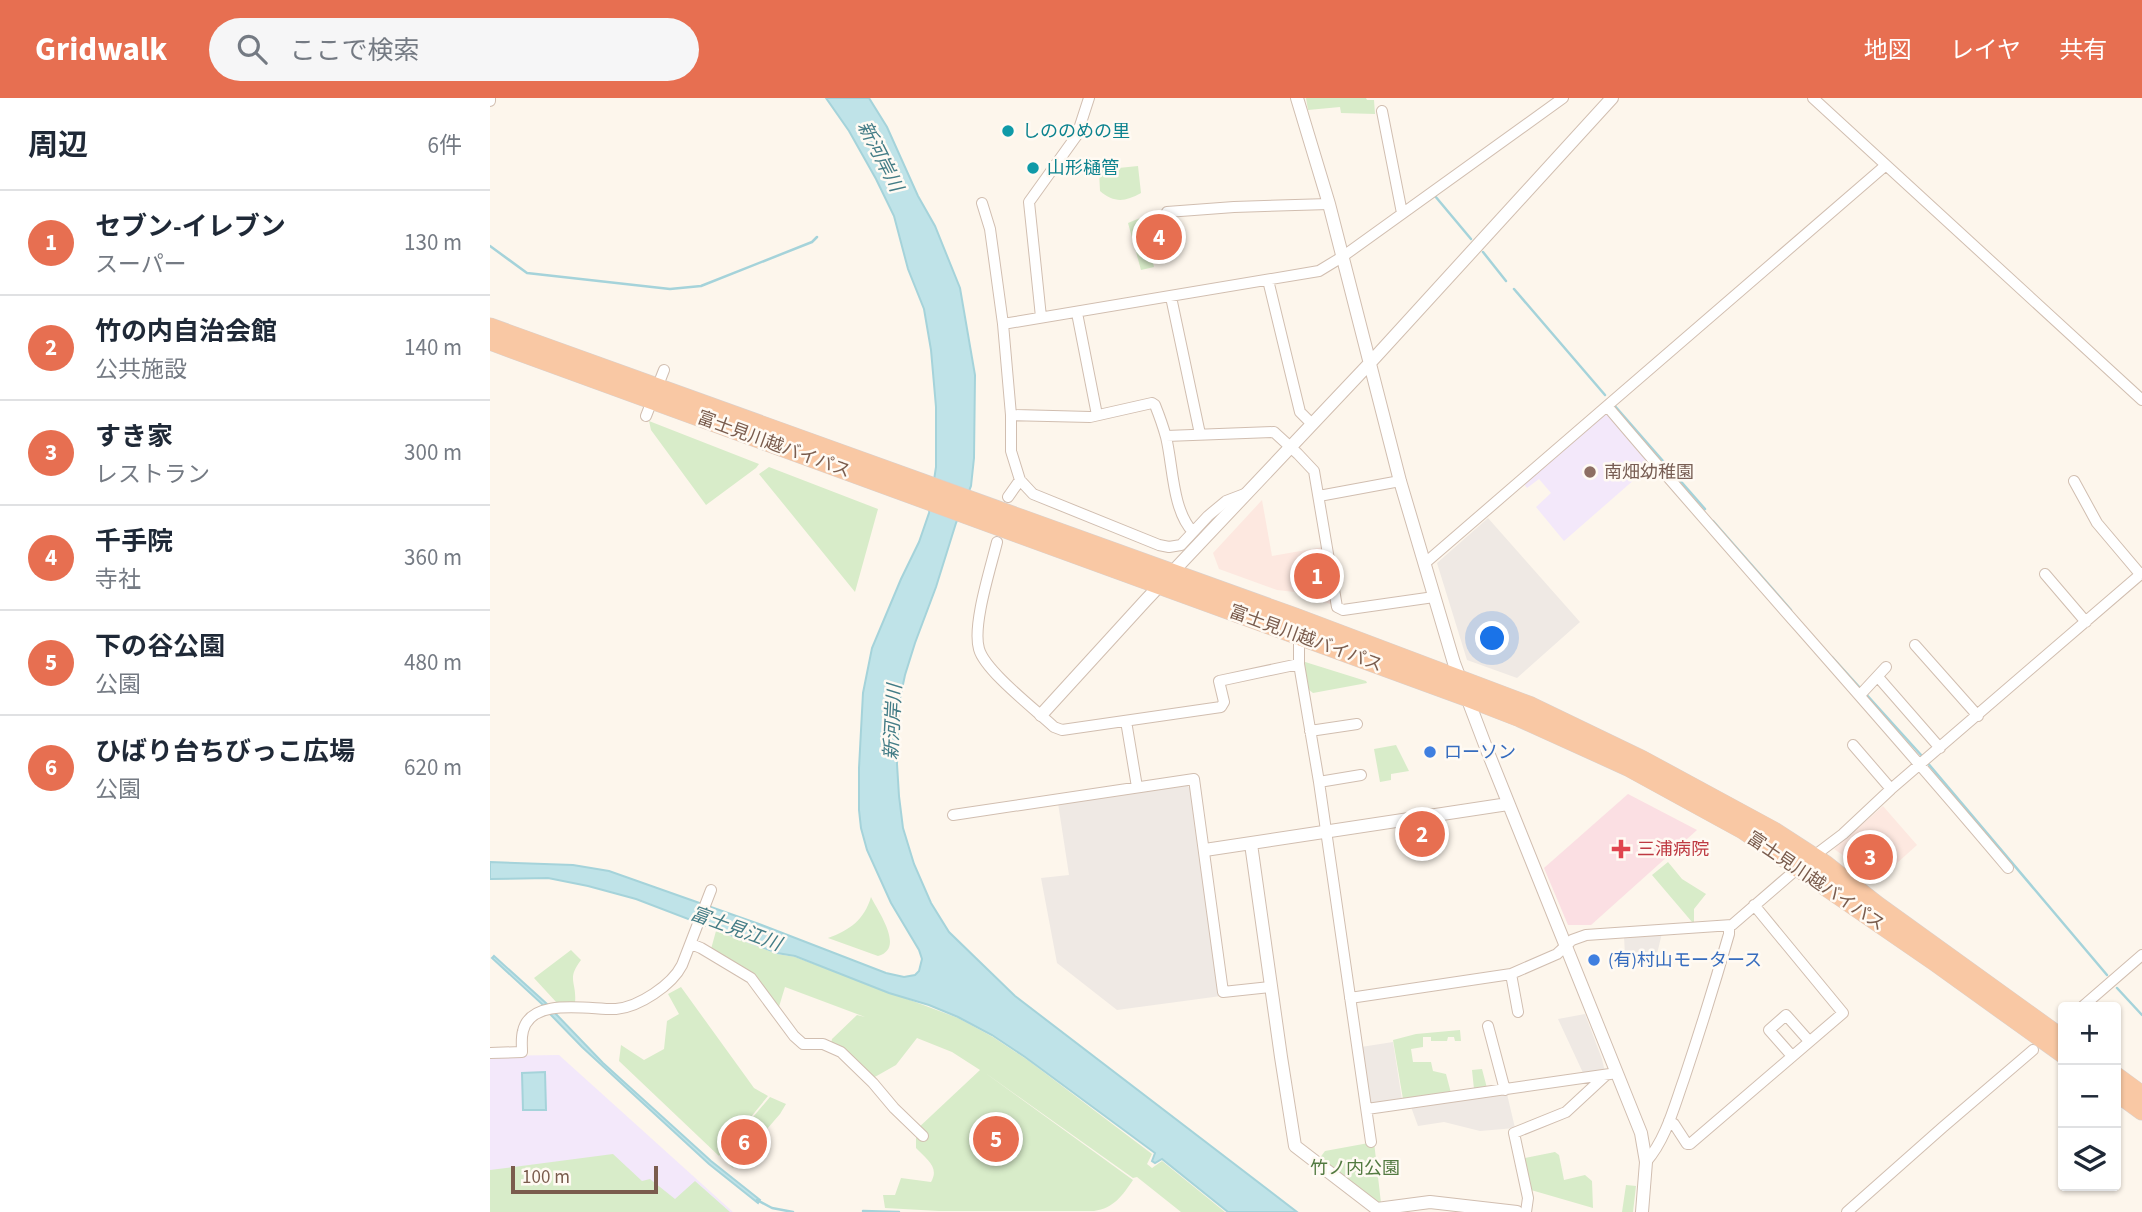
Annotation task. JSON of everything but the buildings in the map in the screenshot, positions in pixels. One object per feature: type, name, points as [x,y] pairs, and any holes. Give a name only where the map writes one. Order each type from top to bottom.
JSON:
[{"type":"highway","name":"富士見川越バイパス","points":[[490,327],[652,401]]},
{"type":"highway","name":"富士見川越バイパス","points":[[490,341],[652,401],[911,487],[1168,579],[1459,678],[1531,706],[1746,814],[1814,856],[1877,905],[2058,1035]]},
{"type":"highway","name":"富士見川越バイパス","points":[[1168,579],[1299,636],[1466,696],[1648,776],[1743,830],[2058,1050]]},
{"type":"highway","points":[[2121,1080],[2142,1095]]},
{"type":"highway","points":[[2121,1096],[2142,1111]]},
{"type":"street","points":[[1041,317],[1029,202],[1077,135],[1089,98]]},
{"type":"street","points":[[1297,98],[1329,204],[1400,481],[1459,678],[1566,946],[1612,1074],[1641,1133],[1646,1162],[1642,1212]]},
{"type":"street","points":[[1003,324],[1319,271],[1563,98]]},
{"type":"street","points":[[1041,715],[1369,364],[1612,98]]},
{"type":"street","points":[[1813,98],[2142,400]]},
{"type":"street","points":[[1382,111],[1402,213]]},
{"type":"street","points":[[1424,564],[1886,165]]},
{"type":"street","points":[[982,203],[990,229],[1003,324],[1011,415],[1011,451],[1020,480],[1034,494],[1169,547],[1181,545],[1226,501],[1248,492]]},
{"type":"street","points":[[1167,212],[1234,206],[1329,204]]},
{"type":"street","points":[[1268,280],[1300,412],[1312,424]]},
{"type":"street","points":[[1171,297],[1200,434]]},
{"type":"street","points":[[1077,313],[1097,415]]},
{"type":"street","points":[[652,401],[664,370]]},
{"type":"street","points":[[1011,415],[1090,417],[1152,403],[1166,436],[1185,524],[1193,532]]},
{"type":"street","points":[[1607,406],[1704,520],[1924,763],[2008,868]]},
{"type":"street","points":[[1166,436],[1270,432],[1290,446],[1314,471],[1337,607],[1343,610],[1434,597]]},
{"type":"street","points":[[1007,496],[1020,480]]},
{"type":"street","points":[[1319,496],[1400,481]]},
{"type":"street","points":[[1350,998],[1511,974],[1557,954],[1572,940],[1586,934],[1728,926],[1843,834],[1891,789],[2141,574],[2097,523],[2074,481]]},
{"type":"street","points":[[997,542],[977,628],[978,646],[982,657],[993,670],[1054,727],[1062,730],[1222,707],[1224,702],[1219,681],[1299,664]]},
{"type":"street","points":[[2045,574],[2087,622]]},
{"type":"street","points":[[1299,636],[1299,664],[1319,782],[1371,1142]]},
{"type":"street","points":[[1915,645],[1978,716]]},
{"type":"street","points":[[1862,693],[1886,667]]},
{"type":"street","points":[[1878,677],[1940,748]]},
{"type":"street","points":[[1126,721],[1137,788]]},
{"type":"street","points":[[1310,731],[1357,723]]},
{"type":"street","points":[[1853,745],[1891,789]]},
{"type":"street","points":[[1319,782],[1361,775]]},
{"type":"street","points":[[953,815],[1194,779],[1223,992],[1270,987]]},
{"type":"street","points":[[1205,850],[1508,804]]},
{"type":"street","points":[[1251,844],[1295,1146],[1377,1211],[1430,1202],[1517,1212]]},
{"type":"street","points":[[490,1053],[522,1052],[523,1030],[526,1023],[539,1012],[558,1008],[624,1008],[666,986],[679,972],[711,890]]},
{"type":"street","points":[[1669,1121],[1687,1144],[1690,1144],[1843,1013],[1754,905]]},
{"type":"street","points":[[1646,1162],[1653,1154],[1669,1121],[1704,1019],[1729,934],[1728,926]]},
{"type":"street","points":[[693,940],[701,948],[751,978],[794,1036],[803,1044],[823,1044],[841,1052],[923,1136]]},
{"type":"street","points":[[2088,1002],[2142,955]]},
{"type":"street","points":[[1511,974],[1518,1012]]},
{"type":"street","points":[[1792,1056],[1769,1030],[1786,1015],[1809,1041]]},
{"type":"street","points":[[1488,1026],[1505,1090]]},
{"type":"street","points":[[1847,1212],[2033,1050]]},
{"type":"street","points":[[1367,1109],[1612,1074]]},
{"type":"street","points":[[1525,1212],[1528,1198],[1514,1133],[1566,1112],[1612,1074]]},
{"type":"shaded area","name":"南畑幼稚園","points":[[1607,414],[1651,465],[1564,541],[1536,507],[1551,493],[1539,479],[1527,488],[1524,484]]},
{"type":"shaded area","points":[[1262,500],[1272,556],[1323,547],[1333,605],[1295,592],[1277,590],[1219,569],[1213,553]]},
{"type":"shaded area","points":[[1488,518],[1580,622],[1517,678],[1467,660],[1437,563]]},
{"type":"shaded area","points":[[1187,784],[1191,791],[1221,996],[1117,1010],[1057,963],[1041,878],[1069,875],[1058,803]]},
{"type":"shaded area","name":"三浦病院","points":[[1628,794],[1697,830],[1591,925],[1568,925],[1544,868]]},
{"type":"shaded area","points":[[1883,806],[1917,845],[1896,864],[1888,856],[1870,874],[1834,849]]},
{"type":"shaded area","points":[[1662,933],[1657,954],[1625,956],[1624,936]]},
{"type":"shaded area","points":[[1585,1014],[1605,1072],[1584,1075],[1558,1019]]},
{"type":"shaded area","points":[[1393,1042],[1402,1100],[1371,1105],[1361,1047]]},
{"type":"shaded area","points":[[559,1055],[733,1212],[490,1212],[490,1056]]},
{"type":"shaded area","points":[[1507,1094],[1515,1128],[1480,1131],[1444,1122],[1418,1126],[1411,1107]]},
{"type":"green space","points":[[1306,98],[1366,98],[1374,100],[1375,114],[1341,113],[1340,107],[1308,110]]},
{"type":"green space","points":[[1138,166],[1141,193],[1120,200],[1110,198],[1100,191],[1099,170]]},
{"type":"green space","points":[[1163,215],[1164,222],[1145,225],[1154,267],[1141,270],[1128,223],[1140,218]]},
{"type":"green space","points":[[649,421],[759,464],[706,505],[651,430]]},
{"type":"green space","points":[[769,467],[878,509],[855,592],[759,474]]},
{"type":"green space","points":[[1302,661],[1367,683],[1313,693],[1308,689]]},
{"type":"green space","points":[[1396,745],[1409,771],[1391,774],[1391,780],[1380,782],[1374,749]]},
{"type":"green space","points":[[1668,862],[1682,879],[1706,894],[1694,909],[1694,922],[1652,875]]},
{"type":"green space","points":[[871,897],[888,930],[890,938],[886,952],[878,956],[828,938],[855,923]]},
{"type":"green space","points":[[716,931],[777,954],[795,957],[958,1018],[993,1037],[1152,1154],[1147,1164],[1152,1168],[1162,1161],[1225,1212],[1181,1212],[1137,1177],[1133,1178],[984,1072],[1133,1180],[1125,1191],[1112,1204],[1094,1211],[939,1211],[885,1208],[883,1195],[895,1195],[901,1178],[931,1182],[933,1168],[916,1148],[916,1130],[980,1070],[952,1052],[917,1038],[896,1065],[873,1078],[831,1043],[857,1015],[865,1017],[785,987],[778,1010],[756,978],[711,949]]},
{"type":"green space","points":[[571,950],[581,960],[573,977],[575,1003],[557,1003],[534,978]]},
{"type":"green space","points":[[681,987],[754,1088],[768,1096],[719,1156],[619,1061],[621,1045],[644,1060],[664,1049],[667,1021],[679,1014],[668,994]]},
{"type":"green space","points":[[1460,1030],[1461,1041],[1455,1041],[1454,1037],[1448,1037],[1447,1041],[1431,1041],[1431,1037],[1423,1037],[1423,1047],[1411,1049],[1413,1062],[1431,1062],[1433,1071],[1446,1074],[1451,1093],[1403,1099],[1393,1040],[1416,1034]]},
{"type":"green space","points":[[1482,1069],[1487,1088],[1474,1089],[1472,1070]]},
{"type":"green space","points":[[770,1097],[786,1104],[733,1168],[720,1156]]},
{"type":"green space","name":"竹ノ内公園","points":[[1374,1142],[1381,1203],[1368,1205],[1316,1163],[1325,1151]]},
{"type":"green space","points":[[1555,1152],[1559,1155],[1564,1180],[1585,1175],[1592,1181],[1593,1208],[1531,1190],[1525,1158]]},
{"type":"green space","points":[[613,1154],[642,1181],[650,1179],[675,1199],[695,1181],[730,1212],[490,1212],[490,1170]]},
{"type":"green space","points":[[1626,1185],[1636,1186],[1633,1212],[1622,1212]]},
{"type":"water","points":[[826,98],[869,98],[887,127],[918,196],[935,226],[960,288],[975,375],[971,486],[915,643],[899,703],[899,796],[903,828],[914,864],[931,903],[949,932],[1015,996],[1297,1212],[1228,1212],[1162,1159],[1155,1163],[1152,1161],[1155,1153],[1025,1057],[992,1035],[929,1005],[889,993],[795,956],[777,953],[636,899],[548,878],[490,879],[490,862],[573,865],[609,871],[886,973],[904,977],[915,975],[919,971],[922,959],[919,950],[891,903],[867,850],[859,810],[859,768],[863,693],[872,648],[929,513],[936,467],[936,407],[931,350],[924,309],[908,269],[894,216],[849,131]]},
{"type":"water","points":[[494,956],[547,1004],[543,1005],[492,958]]},
{"type":"water","points":[[549,1013],[555,1013],[603,1063],[711,1161],[760,1200],[758,1203],[709,1164]]},
{"type":"water","points":[[545,1072],[546,1110],[523,1110],[522,1073]]},
{"type":"waterway","points":[[1435,196],[1471,239]]},
{"type":"waterway","points":[[490,246],[527,273],[670,289],[701,286],[812,242],[817,237]]},
{"type":"waterway","points":[[1483,252],[1506,281]]},
{"type":"waterway","points":[[1514,289],[1605,395]]},
{"type":"waterway","points":[[1614,405],[1705,509]]},
{"type":"waterway","points":[[1713,521],[1791,610]]},
{"type":"waterway","points":[[1832,657],[1861,689]]},
{"type":"waterway","points":[[1865,693],[1922,756]]},
{"type":"waterway","points":[[1926,761],[2107,975]]},
{"type":"waterway","points":[[2117,988],[2142,1015]]},
{"type":"waterway","points":[[757,1200],[772,1208],[793,1212]]},
{"type":"waterway","points":[[863,1211],[899,1212]]},
{"type":"place","name":"しののめの里","points":[[1008,131]]},
{"type":"place","name":"山形樋管","points":[[1033,168]]},
{"type":"place","name":"千手院","points":[[1159,237]]},
{"type":"place","name":"南畑幼稚園","points":[[1590,472]]},
{"type":"place","name":"セブン-イレブン","points":[[1317,576]]},
{"type":"place","name":"ローソン","points":[[1430,752]]},
{"type":"place","name":"竹の内自治会館","points":[[1422,834]]},
{"type":"place","name":"三浦病院","points":[[1621,849]]},
{"type":"place","name":"すき家","points":[[1870,857]]},
{"type":"place","name":"(有)村山モータース","points":[[1594,960]]},
{"type":"place","name":"下の谷公園","points":[[996,1139]]},
{"type":"place","name":"ひばり台ちびっこ広場","points":[[744,1142]]},
{"type":"water label","name":"新河岸川","points":[[881,156]]},
{"type":"water label","name":"新河岸川","points":[[892,722]]},
{"type":"water label","name":"富士見江川","points":[[736,928]]}]
